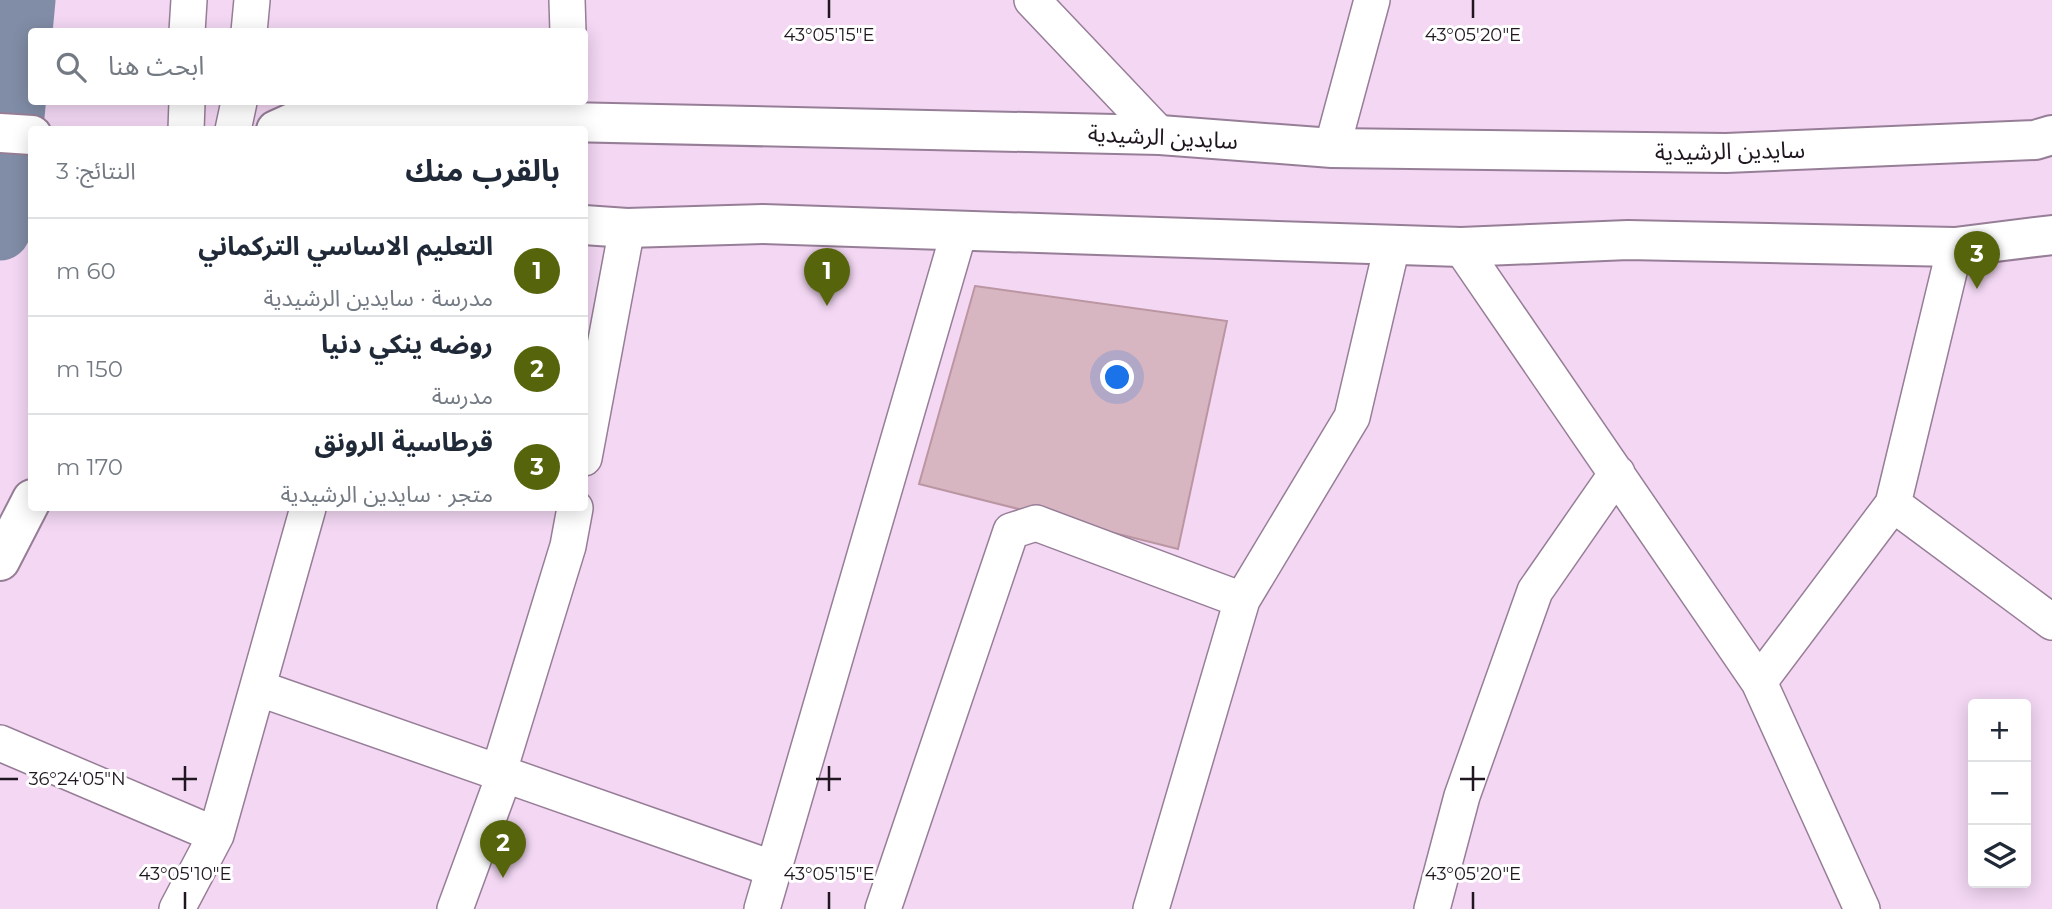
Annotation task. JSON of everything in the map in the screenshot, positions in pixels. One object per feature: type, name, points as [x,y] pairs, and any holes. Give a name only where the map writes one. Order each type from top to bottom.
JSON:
[{"type":"main road","name":"سايدين الرشيدية","points":[[285,126],[296,121],[334,117],[569,112],[1160,135],[1332,148],[1726,153],[2035,140],[2052,135]]},
{"type":"main road","points":[[0,133],[28,135]]},
{"type":"main road","points":[[588,225],[627,228],[763,224],[1461,247],[1628,240],[1955,247],[2052,235]]},
{"type":"main road","points":[[0,561],[28,507]]},
{"type":"street","points":[[187,28],[189,0]]},
{"type":"street","points":[[249,28],[252,0]]},
{"type":"street","points":[[567,0],[568,28]]},
{"type":"street","points":[[1032,0],[1160,135]]},
{"type":"street","points":[[1332,148],[1372,0]]},
{"type":"street","points":[[186,126],[187,105]]},
{"type":"street","points":[[234,126],[238,105]]},
{"type":"street","points":[[588,437],[627,228]]},
{"type":"street","points":[[762,909],[959,232]]},
{"type":"street","points":[[1151,909],[1242,600],[1352,416],[1392,246]]},
{"type":"street","points":[[1461,247],[1759,682],[1862,909]]},
{"type":"street","points":[[1759,682],[1893,504],[1955,247]]},
{"type":"street","points":[[1432,909],[1462,796],[1535,591],[1618,473]]},
{"type":"street","points":[[1893,504],[2052,622]]},
{"type":"street","points":[[177,909],[216,835],[307,511]]},
{"type":"street","points":[[505,773],[499,771],[568,546],[574,511]]},
{"type":"street","points":[[883,909],[1011,531],[1035,523],[1242,600]]},
{"type":"street","points":[[258,688],[774,869]]},
{"type":"street","points":[[0,743],[216,835]]},
{"type":"street","points":[[454,909],[505,773]]},
{"type":"building","points":[[975,286],[1227,321],[1178,549],[919,484]]},
{"type":"waterway","points":[[0,230],[4,222],[25,0]]},
{"type":"place","name":"قرطاسية الرونق","points":[[1977,289]]},
{"type":"place","name":"التعليم الاساسي التركماني","points":[[827,306]]},
{"type":"place","name":"روضه ينكي دنيا","points":[[503,878]]}]
